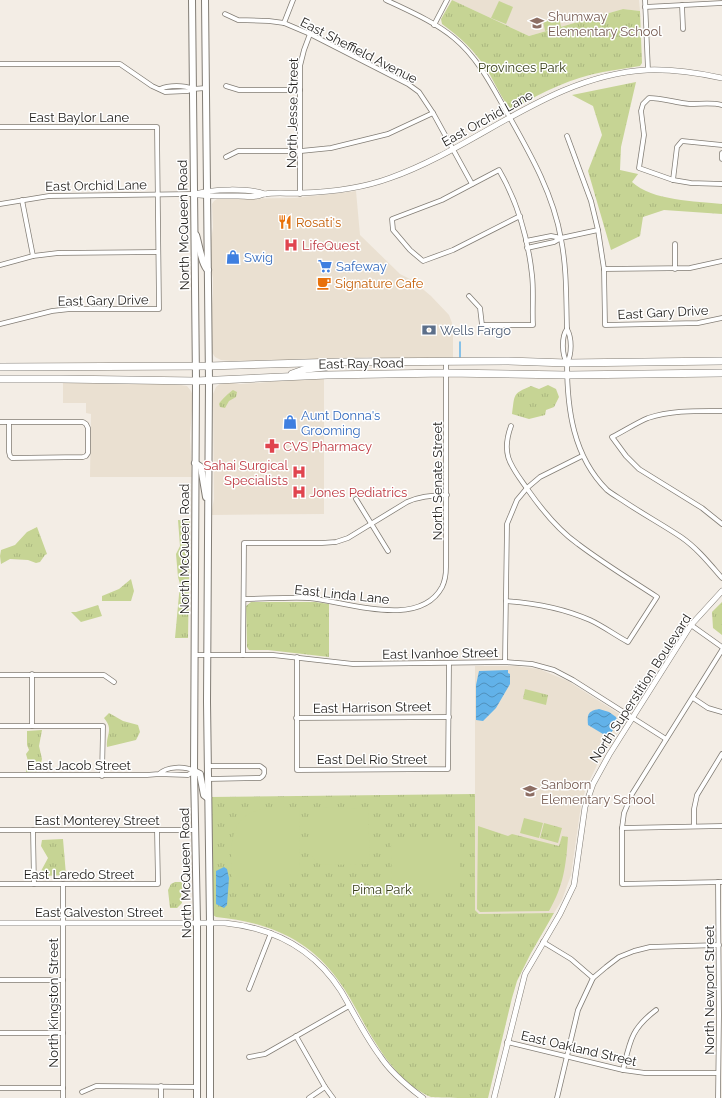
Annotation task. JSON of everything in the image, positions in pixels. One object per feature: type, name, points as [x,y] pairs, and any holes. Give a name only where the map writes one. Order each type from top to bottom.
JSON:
[{"type":"main road","name":"North McQueen Road","points":[[192,0],[196,381],[194,771],[197,922],[197,1098]]},
{"type":"main road","name":"North McQueen Road","points":[[205,0],[209,380],[208,798],[210,1098]]},
{"type":"main road","points":[[194,230],[200,246],[203,265],[208,270]]},
{"type":"main road","name":"East Ray Road","points":[[0,367],[208,366],[339,362],[507,361],[567,364],[722,361]]},
{"type":"main road","points":[[286,376],[306,369],[334,366],[339,362]]},
{"type":"main road","name":"East Ray Road","points":[[0,379],[196,381],[286,376],[446,373],[568,375],[722,373]]},
{"type":"main road","points":[[195,464],[201,467],[205,495],[209,508]]},
{"type":"main road","points":[[194,771],[200,774],[204,794],[208,798]]},
{"type":"street","points":[[284,24],[293,0]]},
{"type":"street","points":[[386,0],[434,25],[455,39],[474,59],[489,79],[532,157],[546,187],[561,238],[565,261],[567,329],[563,334],[564,358],[567,364],[572,426],[582,456],[593,474],[608,490],[682,538],[698,551],[722,578]]},
{"type":"street","points":[[434,25],[447,0]]},
{"type":"street","points":[[645,0],[648,70]]},
{"type":"street","points":[[645,7],[722,3]]},
{"type":"street","points":[[682,5],[683,29]]},
{"type":"street","name":"East Sheffield Avenue","points":[[225,14],[238,20],[269,21],[284,24],[310,34],[408,84],[419,92],[433,113],[453,150]]},
{"type":"street","name":"North Jesse Street","points":[[300,194],[300,66],[310,34]]},
{"type":"street","points":[[0,64],[120,64],[152,86],[165,92],[188,91],[206,88]]},
{"type":"street","name":"East Orchid Lane","points":[[0,204],[49,196],[207,194],[257,196],[265,194],[300,194],[355,187],[389,179],[417,168],[453,150],[547,97],[609,76],[648,70],[686,72],[722,78]]},
{"type":"street","points":[[226,86],[239,90],[300,90]]},
{"type":"street","points":[[722,105],[714,103],[691,104],[660,98],[649,98],[643,104],[641,111],[644,135],[639,168],[673,180],[691,183],[722,184]]},
{"type":"street","points":[[226,157],[238,151],[301,151],[331,148],[388,134],[433,113]]},
{"type":"street","name":"East Baylor Lane","points":[[0,127],[158,127],[158,195]]},
{"type":"street","points":[[567,136],[591,201],[598,230],[604,269],[690,268],[722,261]]},
{"type":"street","points":[[673,180],[677,147],[682,141],[722,145]]},
{"type":"street","points":[[453,150],[472,184]]},
{"type":"street","points":[[722,153],[722,159]]},
{"type":"street","points":[[469,296],[480,308],[482,325],[533,325],[532,278],[526,242],[520,216],[510,189],[500,170],[442,200],[392,219],[393,230],[410,250],[423,261],[453,250],[520,216]]},
{"type":"street","points":[[0,266],[33,256],[58,253],[158,252],[158,195]]},
{"type":"street","points":[[22,200],[33,256]]},
{"type":"street","points":[[527,248],[554,242],[561,238],[598,230]]},
{"type":"street","points":[[526,242],[551,236],[561,238]]},
{"type":"street","points":[[675,244],[675,268]]},
{"type":"street","name":"East Gary Drive","points":[[0,324],[52,310],[159,309],[158,252]]},
{"type":"street","name":"East Gary Drive","points":[[604,269],[605,324],[698,323],[722,318]]},
{"type":"street","name":"North Senate Street","points":[[435,596],[442,587],[445,578],[447,495],[446,362]]},
{"type":"street","points":[[722,411],[685,411],[664,413],[647,419],[612,437],[626,456],[639,469],[702,508],[722,524]]},
{"type":"street","points":[[0,422],[9,422],[83,422],[88,428],[88,453],[83,457],[12,458],[9,452],[9,422]]},
{"type":"street","points":[[506,601],[530,602],[552,606],[571,612],[592,621],[628,642],[657,597],[577,544],[552,520],[512,468],[508,455],[506,439],[511,426]]},
{"type":"street","points":[[505,662],[507,524],[517,500],[527,488],[540,477],[582,456]]},
{"type":"street","points":[[243,655],[244,543],[336,542],[348,538],[406,502],[430,495],[447,495]]},
{"type":"street","points":[[356,499],[388,551]]},
{"type":"street","name":"North Superstition Boulevard","points":[[494,1098],[525,974],[563,908],[574,885],[585,807],[593,784],[632,718],[691,625],[722,591]]},
{"type":"street","name":"East Linda Lane","points":[[244,599],[308,598],[378,610],[393,610],[411,609],[421,606],[435,596]]},
{"type":"street","points":[[691,625],[722,647]]},
{"type":"street","points":[[720,882],[622,884],[622,828],[624,813],[632,794],[722,650]]},
{"type":"street","name":"East Ivanhoe Street","points":[[195,655],[273,655],[353,664],[505,662],[532,664],[554,670],[573,680],[666,739]]},
{"type":"street","points":[[296,718],[297,657]]},
{"type":"street","points":[[449,663],[449,717]]},
{"type":"street","points":[[32,674],[32,726]]},
{"type":"street","points":[[0,675],[104,675],[114,682]]},
{"type":"street","points":[[693,698],[708,708],[722,712]]},
{"type":"street","name":"East Harrison Street","points":[[296,718],[449,717]]},
{"type":"street","name":"East Del Rio Street","points":[[296,718],[297,770],[448,769],[449,717]]},
{"type":"street","points":[[0,726],[103,726],[102,776]]},
{"type":"street","points":[[694,826],[694,809],[697,795],[721,760],[722,754]]},
{"type":"street","points":[[208,766],[260,766],[264,769],[265,774],[260,778],[208,779]]},
{"type":"street","name":"East Jacob Street","points":[[0,775],[188,775],[194,771],[189,768],[167,768],[159,774]]},
{"type":"street","points":[[622,828],[722,826]]},
{"type":"street","name":"East Monterey Street","points":[[0,830],[195,830]]},
{"type":"street","points":[[33,830],[34,884]]},
{"type":"street","name":"East Laredo Street","points":[[0,884],[158,884],[157,830]]},
{"type":"street","name":"North Newport Street","points":[[718,1098],[721,1015],[719,945],[720,882]]},
{"type":"street","name":"North Kingston Street","points":[[63,884],[63,1098]]},
{"type":"street","name":"East Galveston Street","points":[[0,923],[197,922],[244,925],[271,933],[301,949],[318,963],[332,978],[380,1057],[406,1086],[423,1098]]},
{"type":"street","points":[[249,989],[271,933]]},
{"type":"street","points":[[543,942],[571,960],[593,978]]},
{"type":"street","points":[[557,1098],[578,1010],[593,978],[619,957],[634,951],[650,947],[719,945]]},
{"type":"street","points":[[0,980],[62,980]]},
{"type":"street","points":[[249,1057],[265,1054],[349,1006]]},
{"type":"street","points":[[623,1070],[630,1040],[635,1030],[644,1019],[656,1010]]},
{"type":"street","points":[[0,1033],[62,1033]]},
{"type":"street","points":[[296,1036],[325,1087],[333,1098]]},
{"type":"street","name":"East Oakland Street","points":[[507,1042],[623,1070],[645,1073],[718,1072]]},
{"type":"street","points":[[82,1092],[96,1086],[197,1087]]},
{"type":"street","points":[[161,1086],[161,1098]]},
{"type":"street","points":[[309,1098],[325,1087]]},
{"type":"street","points":[[0,1088],[63,1088]]},
{"type":"shaded area","name":"Shumway Elementary School","points":[[452,0],[639,0],[640,11],[623,9],[529,36]]},
{"type":"shaded area","points":[[356,191],[360,235],[400,274],[412,280],[431,296],[449,315],[453,333],[453,358],[395,359],[367,357],[333,360],[231,361],[221,360],[215,357],[211,351],[213,278],[210,264],[210,247],[213,227],[212,204],[214,201],[217,199],[295,198]]},
{"type":"shaded area","points":[[324,378],[324,514],[211,515],[214,499],[213,394],[216,387],[221,383],[226,382],[241,384]]},
{"type":"shaded area","points":[[63,383],[175,384],[187,386],[193,396],[190,436],[192,477],[90,477],[91,414],[86,413],[86,403],[63,403]]},
{"type":"shaded area","name":"Sanborn Elementary School","points":[[475,666],[516,666],[539,669],[568,681],[624,717],[625,722],[598,763],[586,788],[581,805],[571,875],[562,900],[554,913],[479,914],[475,910]]},
{"type":"green space","name":"Provinces Park","points":[[452,0],[529,36],[623,9],[640,11],[642,63],[640,66],[603,72],[580,78],[547,91],[516,108],[511,109],[482,63],[461,39],[442,24],[441,19]]},
{"type":"green space","points":[[499,1],[513,7],[506,24],[491,18]]},
{"type":"green space","points":[[559,17],[561,27],[545,31],[543,21]]},
{"type":"green space","points":[[636,82],[621,147],[620,170],[638,174],[632,182],[651,193],[662,197],[722,204],[722,214],[664,210],[643,217],[640,236],[611,250],[588,171],[602,135],[593,106],[572,95]]},
{"type":"green space","points":[[548,385],[556,389],[559,397],[554,407],[546,410],[545,415],[529,419],[512,414],[514,398],[517,393],[531,386],[539,389]]},
{"type":"green space","points":[[233,390],[237,392],[236,397],[229,401],[225,408],[220,407],[219,404]]},
{"type":"green space","points":[[178,520],[190,521],[188,638],[175,638],[180,584],[176,554],[180,546]]},
{"type":"green space","points":[[37,527],[47,554],[40,562],[36,563],[28,560],[10,559],[1,564],[1,550],[15,545],[27,532]]},
{"type":"green space","points":[[131,579],[134,591],[131,601],[102,601],[102,596],[119,589]]},
{"type":"green space","points":[[251,602],[315,602],[329,604],[329,657],[268,650],[249,650],[247,647],[246,606]]},
{"type":"green space","points":[[722,602],[722,635],[713,628],[712,612]]},
{"type":"green space","points":[[98,605],[102,616],[81,622],[71,612],[76,612]]},
{"type":"green space","points":[[525,689],[548,695],[546,705],[523,699]]},
{"type":"green space","points":[[109,713],[123,721],[138,725],[140,732],[136,740],[107,747],[109,726],[104,718]]},
{"type":"green space","points":[[42,730],[39,746],[42,759],[39,771],[26,772],[28,761],[26,754],[29,750],[27,745],[27,731]]},
{"type":"green space","name":"Pima Park","points":[[475,794],[475,910],[479,914],[554,913],[517,981],[488,1098],[431,1097],[407,1082],[394,1068],[382,1053],[338,980],[326,965],[313,953],[299,943],[269,928],[234,919],[216,917],[213,915],[210,797]]},
{"type":"green space","points":[[312,807],[368,809],[370,864],[321,865],[316,862],[312,856]]},
{"type":"green space","points":[[274,808],[299,808],[300,871],[298,875],[293,877],[232,877],[231,857],[233,837],[241,820],[249,814],[259,810]]},
{"type":"green space","points":[[524,818],[543,823],[539,838],[520,833]]},
{"type":"green space","points":[[544,823],[562,828],[558,843],[540,838]]},
{"type":"green space","points":[[478,826],[508,836],[512,834],[559,846],[562,836],[568,837],[561,884],[549,911],[480,912],[477,909]]},
{"type":"green space","points":[[63,839],[66,875],[44,876],[41,871],[48,858],[41,846],[42,840]]},
{"type":"green space","points":[[391,843],[460,843],[460,887],[392,887]]},
{"type":"green space","points":[[181,882],[183,884],[181,896],[182,903],[177,908],[170,908],[168,890],[171,884]]},
{"type":"water","points":[[508,670],[508,673],[510,674],[510,684],[496,708],[483,721],[476,720],[476,685],[479,671]]},
{"type":"water","points":[[599,709],[609,712],[616,717],[618,723],[608,737],[588,725],[590,712]]},
{"type":"water","points":[[224,867],[227,869],[229,878],[227,905],[224,908],[216,904],[216,871]]},
{"type":"waterway","points":[[460,342],[460,358]]},
{"type":"place","name":"Shumway Elementary School","points":[[537,23]]},
{"type":"place","name":"Rosati's","points":[[285,222]]},
{"type":"place","name":"LifeQuest","points":[[291,245]]},
{"type":"place","name":"Swig","points":[[233,257]]},
{"type":"place","name":"Safeway","points":[[325,266]]},
{"type":"place","name":"Signature Cafe","points":[[324,283]]},
{"type":"place","name":"Wells Fargo","points":[[429,330]]},
{"type":"place","name":"Aunt Donna's Grooming","points":[[290,422]]},
{"type":"place","name":"CVS Pharmacy","points":[[272,446]]},
{"type":"place","name":"Sahai Surgical Specialists","points":[[299,472]]},
{"type":"place","name":"Jones Pediatrics","points":[[299,492]]},
{"type":"place","name":"Sanborn Elementary School","points":[[530,791]]}]
